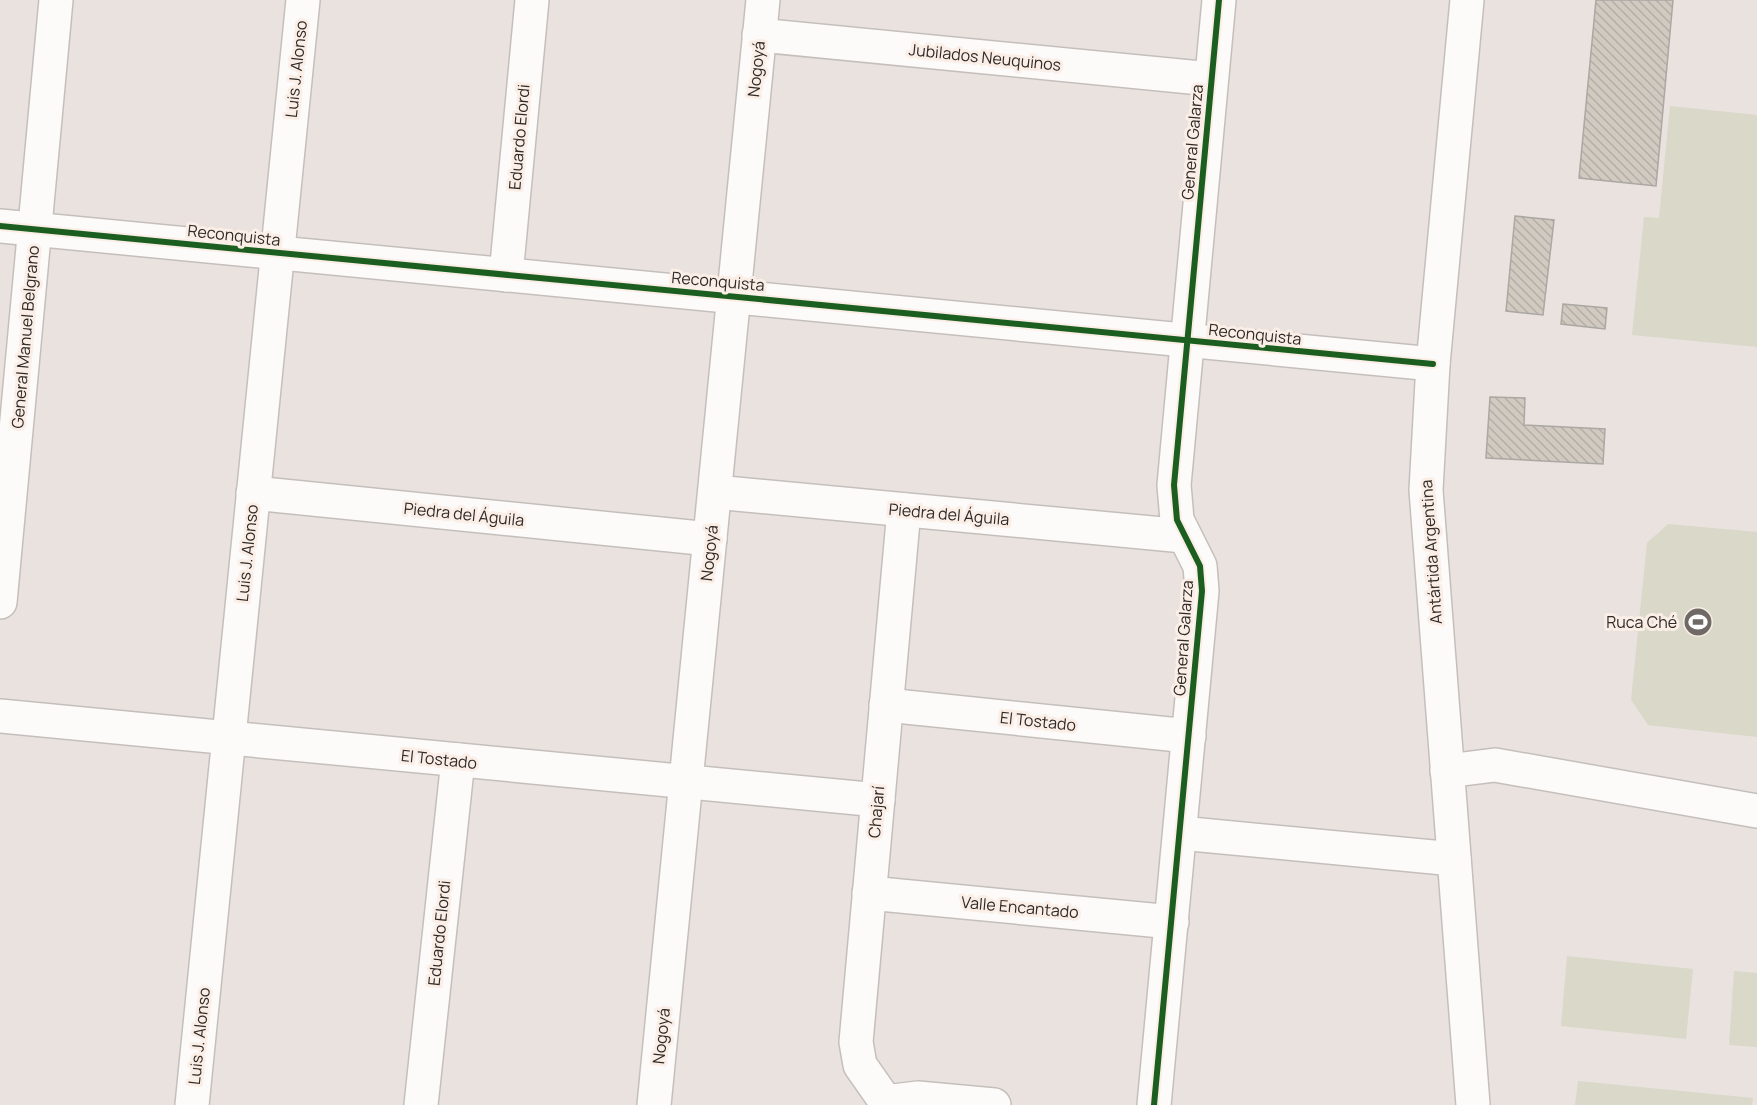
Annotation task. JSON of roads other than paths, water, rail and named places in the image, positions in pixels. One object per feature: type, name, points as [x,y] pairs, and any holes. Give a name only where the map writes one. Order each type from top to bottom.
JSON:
[{"type":"street","name":"General Manuel Belgrano","points":[[0,602],[56,0]]},
{"type":"street","name":"Luis J. Alonso","points":[[192,1105],[303,0]]},
{"type":"street","name":"Eduardo Elordi","points":[[506,275],[532,0]]},
{"type":"street","name":"Nogoyá","points":[[654,1105],[763,0]]},
{"type":"street","name":"General Galarza","points":[[1154,1105],[1202,579],[1195,554],[1177,520],[1174,485],[1219,0]]},
{"type":"street","name":"Antártida Argentina","points":[[1467,0],[1432,364],[1426,490],[1473,1105]]},
{"type":"street","name":"Jubilados Neuquinos","points":[[759,35],[1211,79]]},
{"type":"street","name":"Reconquista","points":[[0,226],[1432,364]]},
{"type":"street","name":"Piedra del Águila","points":[[715,492],[1184,536]]},
{"type":"street","name":"Piedra del Águila","points":[[253,493],[710,539]]},
{"type":"street","name":"Chajarí","points":[[886,1103],[866,1076],[857,1054],[869,893],[904,510]]},
{"type":"street","name":"El Tostado","points":[[886,705],[1189,736]]},
{"type":"street","name":"El Tostado","points":[[0,716],[878,800]]},
{"type":"street","name":"Eduardo Elordi","points":[[421,1105],[458,760]]},
{"type":"street","points":[[1447,771],[1495,765],[1757,811]]},
{"type":"street","points":[[1180,833],[1454,859]]},
{"type":"street","name":"Valle Encantado","points":[[869,893],[1172,922]]},
{"type":"street","points":[[886,1103],[918,1098],[994,1105]]},
{"type":"place","name":"Ruca Ché","points":[[1698,622]]}]
